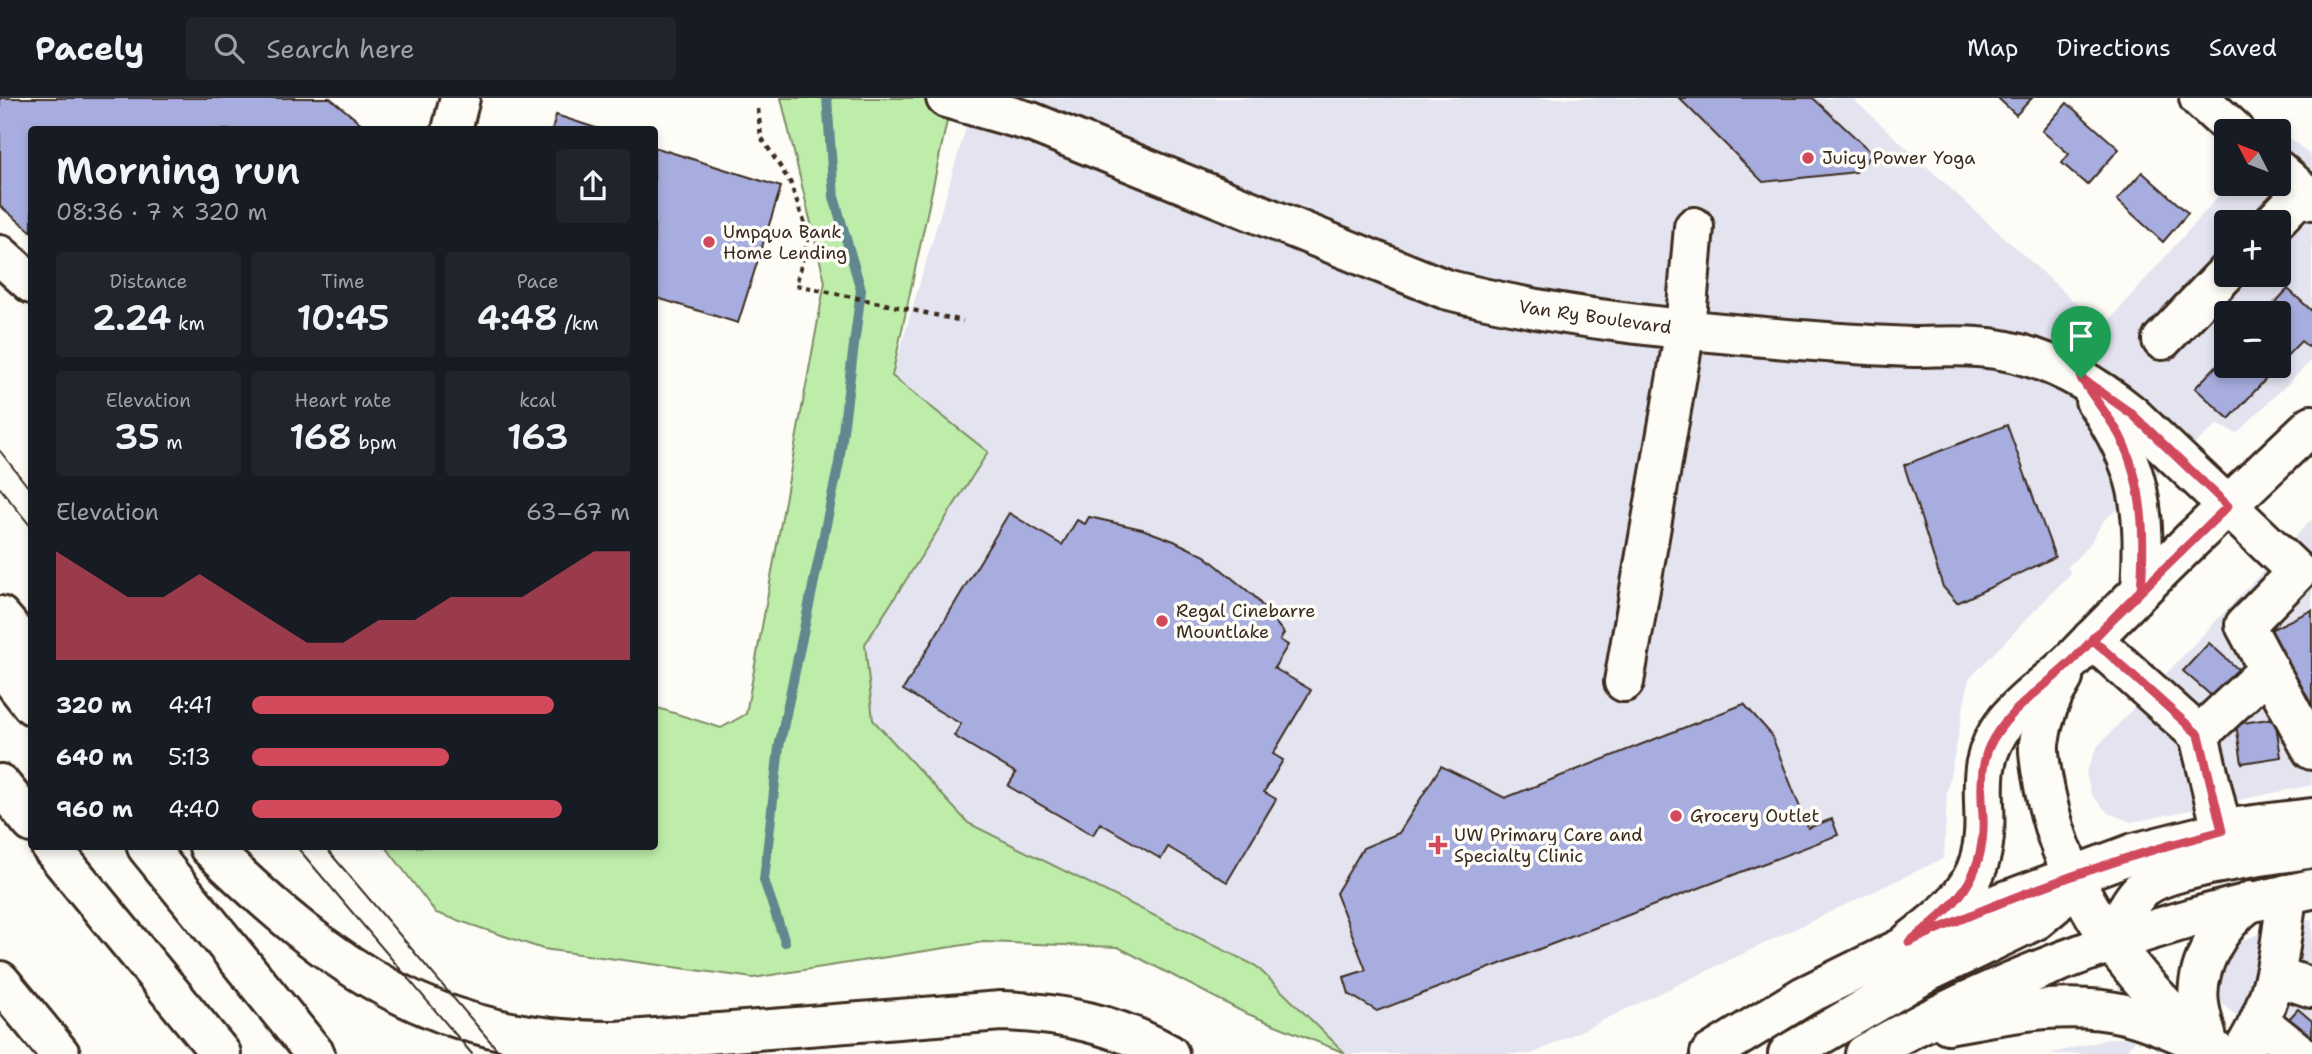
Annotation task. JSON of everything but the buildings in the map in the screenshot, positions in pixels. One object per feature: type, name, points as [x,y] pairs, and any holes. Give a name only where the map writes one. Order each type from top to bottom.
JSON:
[{"type":"main road","points":[[453,126],[460,98]]},
{"type":"main road","name":"Van Ry Boulevard","points":[[946,98],[1041,110],[1445,289],[1512,306],[1685,329],[1913,347],[1977,346],[2024,355],[2081,378],[2132,414],[2297,572],[2245,625],[2269,669]]},
{"type":"main road","points":[[2199,98],[2222,119]]},
{"type":"main road","points":[[2282,210],[2298,188]]},
{"type":"main road","points":[[1624,682],[1685,329],[1694,227]]},
{"type":"main road","points":[[0,255],[28,280]]},
{"type":"main road","points":[[2162,340],[2214,286]]},
{"type":"main road","points":[[2081,378],[2119,434],[2134,469],[2143,523],[2141,590]]},
{"type":"main road","points":[[1909,942],[1945,914],[1973,877],[1984,834],[1982,778],[1989,748],[2007,720],[2312,425]]},
{"type":"main road","points":[[0,616],[28,648]]},
{"type":"main road","points":[[2083,649],[2199,735],[2222,831]]},
{"type":"main road","points":[[2083,649],[2052,695],[2039,746],[2048,806],[2057,839],[2074,876],[2111,941],[2138,978],[2232,1044]]},
{"type":"main road","points":[[0,664],[28,700]]},
{"type":"main road","points":[[2199,735],[2269,669],[2312,750]]},
{"type":"main road","points":[[0,784],[28,818]]},
{"type":"main road","points":[[1710,1054],[1804,996],[1909,942],[1973,913],[2134,853],[2222,831],[2312,818]]},
{"type":"main road","points":[[2111,941],[2131,903],[2143,888],[2159,879],[2196,869],[2312,848]]},
{"type":"main road","points":[[53,850],[221,1054]]},
{"type":"main road","points":[[149,850],[315,1054]]},
{"type":"main road","points":[[212,850],[291,923],[379,986],[422,1007],[527,1035],[576,1042],[617,1041],[1025,1012],[1074,1018],[1110,1027],[1169,1054]]},
{"type":"main road","points":[[1788,1054],[1926,974],[2036,920],[2054,905],[2074,876]]},
{"type":"main road","points":[[1865,1054],[1905,1031],[2045,965],[2111,941],[2283,895]]},
{"type":"main road","points":[[2232,1044],[2294,982],[2297,934],[2283,895]]},
{"type":"main road","points":[[2232,1044],[2199,1002],[2201,973],[2212,944],[2235,913],[2283,895]]},
{"type":"main road","points":[[0,981],[60,1054]]},
{"type":"main road","points":[[1905,1031],[2025,1011],[2097,1009],[2232,1044],[2300,1054]]},
{"type":"path","points":[[758,109],[761,137],[790,182],[809,236],[796,285],[963,321]]},
{"type":"shaded area","points":[[979,98],[1852,98],[2103,328],[2218,196],[2291,196],[2291,139],[2312,157],[2312,360],[2237,433],[2217,425],[2103,521],[2090,544],[2067,568],[2071,573],[1969,679],[1947,792],[1944,858],[1532,1054],[1345,1054],[1256,966],[968,823],[873,720],[865,644],[986,450],[892,376],[965,131]]},
{"type":"shaded area","points":[[2312,519],[2312,785],[2132,822],[2108,813],[2091,794],[2086,773],[2097,747]]},
{"type":"shaded area","points":[[2312,919],[2312,1054],[2284,1054],[2223,1005],[2214,991],[2230,945],[2293,921]]},
{"type":"shaded area","points":[[2112,1038],[2137,1038],[2123,1054],[2049,1054]]},
{"type":"green space","points":[[781,98],[952,98],[892,376],[988,452],[865,644],[873,720],[968,823],[1256,966],[1345,1053],[1243,1012],[1118,947],[983,942],[753,978],[543,949],[436,913],[388,850],[658,850],[658,708],[721,728],[746,714],[825,282]]},
{"type":"waterway","points":[[785,942],[764,880],[779,747],[839,463],[861,290],[834,197],[827,98]]},
{"type":"tram line","points":[[0,451],[28,487]]},
{"type":"tram line","points":[[0,488],[28,523]]},
{"type":"tram line","points":[[300,850],[472,1054]]},
{"type":"tram line","points":[[328,850],[501,1054]]},
{"type":"place","name":"Juicy Power Yoga","points":[[1808,158]]},
{"type":"place","name":"Umpqua Bank Home Lending","points":[[709,242]]},
{"type":"place","name":"Regal Cinebarre Mountlake","points":[[1162,621]]},
{"type":"place","name":"Grocery Outlet","points":[[1676,816]]},
{"type":"place","name":"UW Primary Care and Specialty Clinic","points":[[1438,845]]},
{"type":"route","points":[[2081,378],[2119,434],[2134,469],[2143,523],[2141,590],[2092,639],[2075,658],[2007,720],[1989,748],[1982,778],[1984,834],[1980,859],[1973,877],[1961,897],[1945,914],[1909,942],[1973,913],[2134,853],[2222,831],[2199,735],[2092,639],[2228,506],[2132,414],[2081,378]]}]
